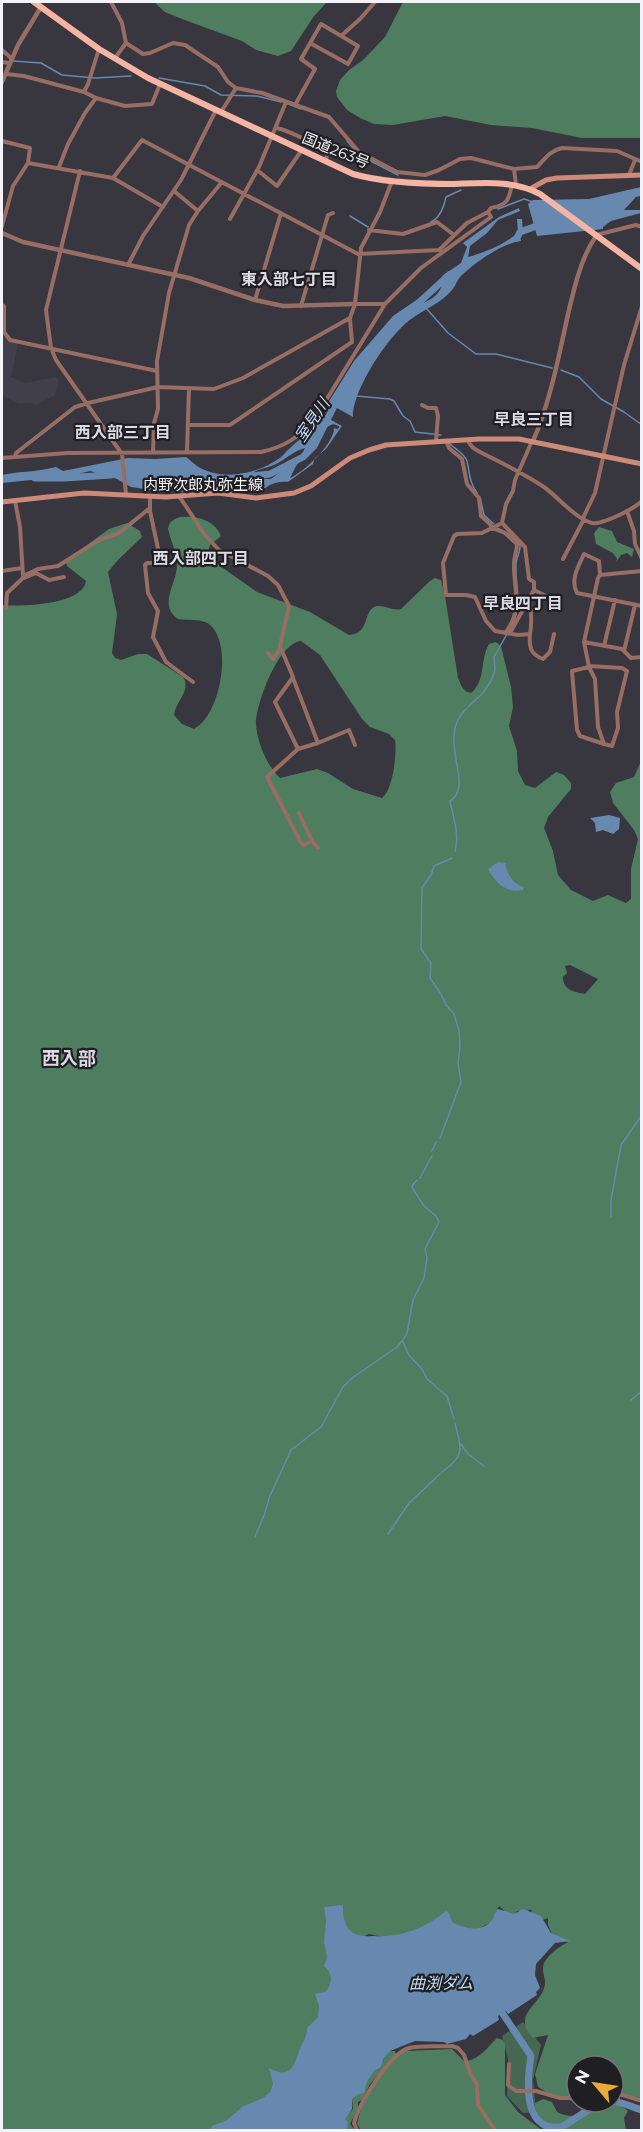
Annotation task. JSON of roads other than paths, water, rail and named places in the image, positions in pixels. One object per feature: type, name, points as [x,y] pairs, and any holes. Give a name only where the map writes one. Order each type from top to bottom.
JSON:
[{"type":"highway","name":"国道263号","points":[[34,2],[99,49],[160,84],[353,174],[436,183],[492,182],[514,184],[530,189],[642,269]]},
{"type":"main road","points":[[530,189],[546,180],[557,178],[642,175]]},
{"type":"main road","name":"内野次郎丸弥生線","points":[[2,502],[84,493],[126,493],[150,497],[218,493],[256,498],[294,493],[311,486],[350,458],[369,450],[436,436],[446,441],[501,438],[533,441],[642,464]]},
{"type":"street","points":[[111,2],[122,23],[126,43],[144,54],[173,43],[184,45],[218,67],[228,82],[236,88],[262,93],[329,117],[358,152],[395,177],[425,175],[460,159],[471,158],[514,169],[537,167],[546,155],[562,148],[617,151],[642,162]]},
{"type":"street","points":[[341,36],[375,2]]},
{"type":"street","points":[[2,82],[10,61],[41,7]]},
{"type":"street","points":[[295,105],[315,69],[301,59],[310,43],[321,24],[358,46],[348,64],[310,43]]},
{"type":"street","points":[[115,58],[126,43]]},
{"type":"street","points":[[84,92],[99,49]]},
{"type":"street","points":[[2,50],[10,61]]},
{"type":"street","points":[[2,62],[10,61]]},
{"type":"street","points":[[6,74],[24,76],[84,92],[96,98],[125,106],[152,104],[160,84]]},
{"type":"street","points":[[128,265],[143,236],[190,165],[201,137],[236,88]]},
{"type":"street","points":[[59,167],[68,144],[96,98]]},
{"type":"street","points":[[230,219],[257,170],[277,128],[286,102]]},
{"type":"street","points":[[277,128],[290,132],[321,149],[327,154],[326,161]]},
{"type":"street","points":[[114,178],[142,140],[360,254],[439,250],[467,223],[488,212],[491,207],[509,200],[514,184],[514,169]]},
{"type":"street","points":[[2,141],[30,148],[28,163],[14,186],[2,226]]},
{"type":"street","points":[[257,170],[277,186],[302,150]]},
{"type":"street","points":[[630,176],[635,160]]},
{"type":"street","points":[[28,163],[114,178],[163,207]]},
{"type":"street","points":[[80,171],[46,310],[51,348],[56,360],[121,453],[126,493]]},
{"type":"street","points":[[188,425],[230,425],[352,342],[350,318],[355,304],[363,241],[380,212],[395,177]]},
{"type":"street","points":[[153,453],[158,387],[156,371],[169,293],[189,225],[222,182]]},
{"type":"street","points":[[174,191],[198,211]]},
{"type":"street","points":[[2,458],[187,451],[261,452],[275,449],[294,440],[314,420],[386,304],[421,268],[491,217],[488,212]]},
{"type":"street","points":[[255,300],[281,213]]},
{"type":"street","points":[[301,307],[328,214],[333,213]]},
{"type":"street","points":[[369,230],[403,234],[437,222],[454,236]]},
{"type":"street","points":[[502,523],[506,504],[546,408],[578,277],[594,234],[636,225],[642,227]]},
{"type":"street","points":[[2,233],[23,242],[208,283],[255,300],[283,306],[386,304]]},
{"type":"street","points":[[2,304],[4,306],[4,332],[10,340],[156,371]]},
{"type":"street","points":[[563,559],[595,493],[624,365],[642,306]]},
{"type":"street","points":[[15,457],[16,453],[75,407],[158,387],[214,389],[243,378],[350,318]]},
{"type":"street","points":[[187,451],[189,388]]},
{"type":"street","points":[[422,405],[436,408],[438,416],[436,436]]},
{"type":"street","points":[[468,440],[470,445],[484,454],[519,471],[546,488],[584,519],[593,523],[600,523],[627,511],[642,501]]},
{"type":"street","points":[[446,441],[449,448],[462,459],[467,484],[479,498],[479,513],[492,528],[505,533],[517,544],[514,564],[518,600],[508,632]]},
{"type":"street","points":[[179,496],[205,535],[219,550],[268,576],[278,585],[289,606],[281,648],[273,659],[268,653]]},
{"type":"street","points":[[150,497],[160,558],[159,563],[147,563],[146,566],[148,593],[158,611],[153,637],[166,662],[193,682]]},
{"type":"street","points":[[15,500],[20,527],[23,577]]},
{"type":"street","points":[[6,608],[7,593],[23,577],[38,570],[58,566],[99,540],[119,533],[150,508]]},
{"type":"street","points":[[627,511],[634,531],[635,544],[642,559]]},
{"type":"street","points":[[502,523],[482,533],[454,536],[443,563],[446,595],[475,597],[490,627],[499,632],[530,634]]},
{"type":"street","points":[[502,523],[525,547],[529,579],[534,582],[534,591],[508,632]]},
{"type":"street","points":[[604,744],[598,727],[595,679],[589,667],[584,642],[594,596],[598,578],[600,575],[599,561],[584,554],[574,579],[577,593],[594,596],[615,600],[642,606]]},
{"type":"street","points":[[2,571],[22,568]]},
{"type":"street","points":[[600,575],[642,571]]},
{"type":"street","points":[[23,577],[36,573],[49,580],[63,577]]},
{"type":"street","points":[[534,591],[548,597]]},
{"type":"street","points":[[530,597],[529,608],[533,620],[529,646],[531,651],[543,659],[550,652],[554,634]]},
{"type":"street","points":[[604,646],[615,600]]},
{"type":"street","points":[[624,651],[635,605]]},
{"type":"street","points":[[584,642],[624,651],[631,658],[642,657]]},
{"type":"street","points":[[281,648],[318,743]]},
{"type":"street","points":[[589,667],[622,668],[627,671],[617,712],[618,728],[612,747],[604,744],[580,736],[577,730],[572,671],[589,667]]},
{"type":"street","points":[[293,677],[275,702],[298,749]]},
{"type":"street","points":[[312,841],[301,843],[267,777],[298,749],[349,730],[355,745]]},
{"type":"street","points":[[299,813],[312,841],[318,848]]},
{"type":"street","points":[[357,2130],[354,2123],[360,2106],[395,2055],[410,2048],[452,2046],[458,2048],[464,2055],[477,2085],[478,2105],[495,2130]]},
{"type":"street","points":[[509,2064],[508,2085],[519,2092],[536,2091],[565,2099]]},
{"type":"street","points":[[625,2096],[642,2101]]},
{"type":"water","points":[[641,187],[641,196],[636,197],[624,210],[641,210],[641,213],[611,221],[603,229],[537,236],[528,204],[533,200],[589,199]]},
{"type":"water","points":[[519,208],[520,211],[498,220],[487,233],[470,246],[468,257],[494,248],[508,240],[518,232],[517,219],[522,219],[521,241],[498,249],[474,264],[439,302],[405,324],[374,362],[359,392],[353,417],[328,403],[354,361],[393,316],[418,299],[418,305],[436,295],[441,287],[442,276],[461,263],[467,247],[463,243],[499,217]]},
{"type":"water","points":[[322,415],[342,426],[319,455],[329,442],[334,428],[337,429],[339,426],[333,424],[321,430],[290,478],[315,459],[313,464],[288,482],[274,484],[262,491],[202,487],[182,492],[173,489],[158,493],[131,487],[117,479],[90,471],[67,477],[45,476],[41,479],[2,483],[2,475],[56,467],[63,471],[128,458],[186,457],[207,471],[229,475],[240,474],[271,464],[280,458],[319,421]],"holes":[[[305,448],[301,456],[271,479],[251,478],[250,474],[253,472],[274,465]]]},
{"type":"water","points":[[609,815],[620,818],[619,829],[613,834],[603,830],[596,832],[595,823],[590,818]]},
{"type":"water","points":[[498,862],[505,863],[511,878],[524,887],[523,890],[506,889],[494,878],[488,869]]},
{"type":"water","name":"曲渕ダム","points":[[343,1905],[346,1925],[353,1933],[364,1936],[394,1935],[410,1931],[433,1921],[446,1911],[452,1922],[466,1928],[476,1928],[490,1922],[498,1909],[514,1914],[523,1909],[541,1916],[551,1933],[570,1941],[555,1943],[536,1964],[535,1975],[540,1988],[536,1992],[537,1995],[508,2014],[506,2011],[498,2016],[499,2020],[473,2036],[470,2034],[466,2039],[447,2044],[415,2041],[390,2051],[383,2059],[381,2067],[375,2070],[367,2081],[364,2093],[352,2099],[352,2109],[345,2119],[348,2122],[347,2130],[210,2130],[212,2126],[227,2120],[242,2107],[263,2098],[270,2092],[273,2084],[269,2068],[286,2072],[293,2067],[307,2028],[318,2017],[319,2006],[315,1994],[325,1992],[331,1982],[329,1972],[324,1966],[327,1957],[324,1942],[326,1921],[324,1907]]},
{"type":"waterway","points":[[13,61],[41,63],[62,75],[95,78],[131,76]]},
{"type":"waterway","points":[[159,78],[205,86],[221,95],[257,96],[281,102]]},
{"type":"waterway","points":[[286,103],[301,109]]},
{"type":"waterway","points":[[347,141],[359,155],[398,175]]},
{"type":"waterway","points":[[431,222],[439,215],[446,197],[461,190]]},
{"type":"waterway","points":[[498,209],[524,199],[533,202]]},
{"type":"waterway","points":[[350,216],[368,227]]},
{"type":"waterway","name":"室見川","points":[[518,236],[520,232],[542,224]]},
{"type":"waterway","name":"室見川","points":[[413,308],[449,275]]},
{"type":"waterway","name":"室見川","points":[[420,300],[423,304]]},
{"type":"waterway","points":[[426,308],[448,333],[476,354],[496,354],[552,368]]},
{"type":"waterway","points":[[561,370],[579,377],[601,399],[642,425]]},
{"type":"waterway","points":[[356,396],[390,399],[394,401],[403,416],[410,421],[415,432],[441,435]]},
{"type":"waterway","name":"室見川","points":[[241,477],[270,474],[303,457],[314,446],[335,404],[339,402]]},
{"type":"waterway","points":[[450,444],[466,458],[471,481],[477,493]]},
{"type":"waterway","name":"室見川","points":[[35,478],[111,475]]},
{"type":"waterway","points":[[480,497],[484,515],[494,524]]},
{"type":"waterway","points":[[497,528],[514,537],[520,545],[516,564],[518,599],[514,622]]},
{"type":"waterway","points":[[468,707],[482,694],[491,681],[495,670],[494,657],[507,634]]},
{"type":"waterway","points":[[455,851],[456,832],[450,801],[457,794],[459,784],[454,733],[457,721],[466,709]]},
{"type":"waterway","points":[[440,1138],[461,1082],[458,1063],[459,1031],[454,1014],[430,978],[431,963],[421,949],[422,888],[434,866],[452,858]]},
{"type":"waterway","points":[[611,1217],[611,1200],[621,1145],[642,1115]]},
{"type":"waterway","points":[[432,1151],[436,1142]]},
{"type":"waterway","points":[[420,1178],[432,1156]]},
{"type":"waterway","points":[[255,1537],[269,1498],[291,1450],[321,1427],[343,1387],[352,1378],[397,1347],[407,1333],[413,1300],[424,1278],[427,1258],[425,1249],[439,1222],[436,1216],[424,1206],[413,1189],[412,1186],[417,1180]]},
{"type":"waterway","points":[[403,1342],[409,1355],[422,1369],[427,1379],[447,1396],[454,1419]]},
{"type":"waterway","points":[[631,1400],[642,1391]]},
{"type":"waterway","points":[[442,1472],[455,1461],[460,1451],[455,1423]]},
{"type":"waterway","points":[[461,1444],[468,1454],[484,1466]]},
{"type":"waterway","points":[[388,1534],[409,1503],[440,1474]]},
{"type":"waterway","points":[[501,2011],[531,2056],[528,2088],[533,2112],[539,2121],[548,2126],[561,2127],[593,2108],[607,2103],[618,2102],[642,2110]]},
{"type":"district","name":"東入部七丁目","points":[[289,279]]},
{"type":"district","name":"早良三丁目","points":[[534,419]]},
{"type":"district","name":"西入部三丁目","points":[[123,432]]},
{"type":"district","name":"西入部四丁目","points":[[201,558]]},
{"type":"district","name":"早良四丁目","points":[[523,603]]},
{"type":"district","name":"西入部","points":[[69,1059]]}]
